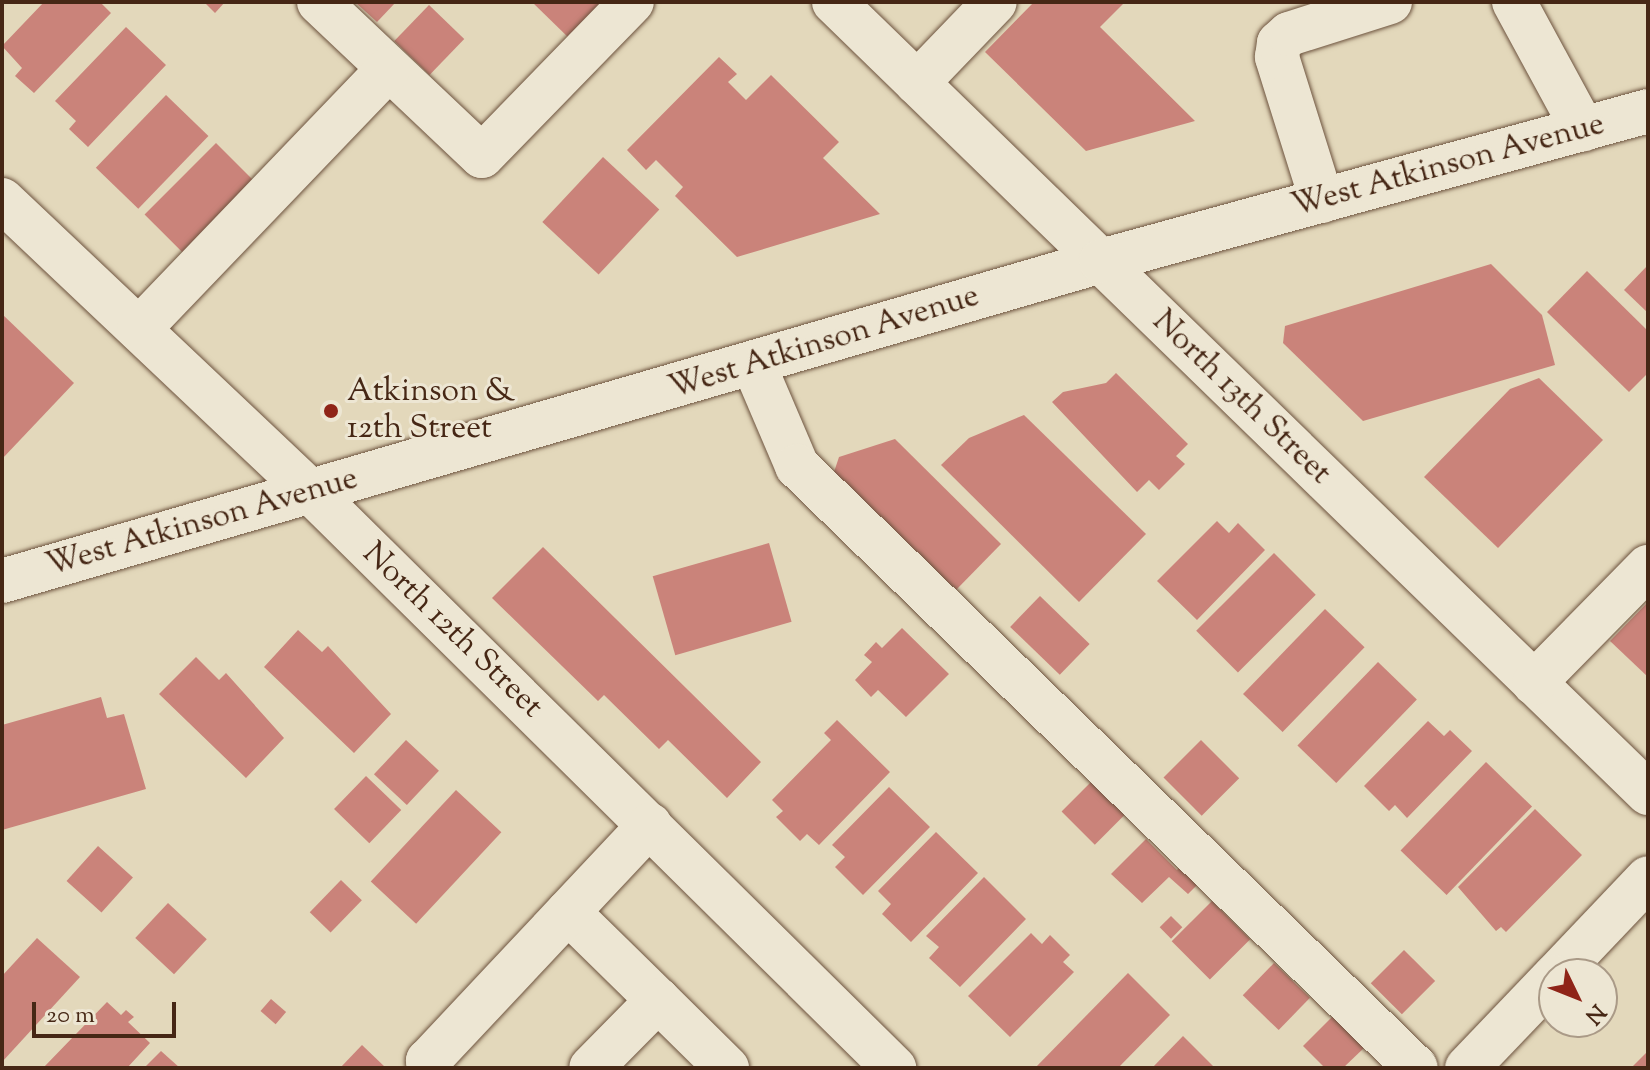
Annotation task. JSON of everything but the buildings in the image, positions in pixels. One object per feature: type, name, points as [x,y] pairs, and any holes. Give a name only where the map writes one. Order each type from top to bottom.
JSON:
[{"type":"street","points":[[319,2],[482,156],[632,2]]},
{"type":"street","name":"North 13th Street","points":[[834,2],[1648,793]]},
{"type":"street","points":[[917,83],[995,2]]},
{"type":"street","points":[[1322,201],[1277,57],[1279,43],[1289,34],[1390,2]]},
{"type":"street","points":[[1514,2],[1583,129]]},
{"type":"street","points":[[139,329],[388,69]]},
{"type":"street","name":"West Atkinson Avenue","points":[[2,581],[754,365],[1101,261],[1648,111]]},
{"type":"street","name":"North 12th Street","points":[[2,200],[311,492],[894,1068]]},
{"type":"street","points":[[754,365],[797,466],[1416,1068]]},
{"type":"street","points":[[1534,683],[1648,567]]},
{"type":"street","points":[[431,1068],[428,1061],[650,825]]},
{"type":"street","points":[[1572,958],[1648,878]]},
{"type":"street","points":[[568,912],[727,1068]]},
{"type":"street","points":[[1467,1068],[1538,994]]},
{"type":"street","points":[[591,1068],[658,1000]]},
{"type":"place","name":"Atkinson & 12th Street","points":[[331,411]]}]
